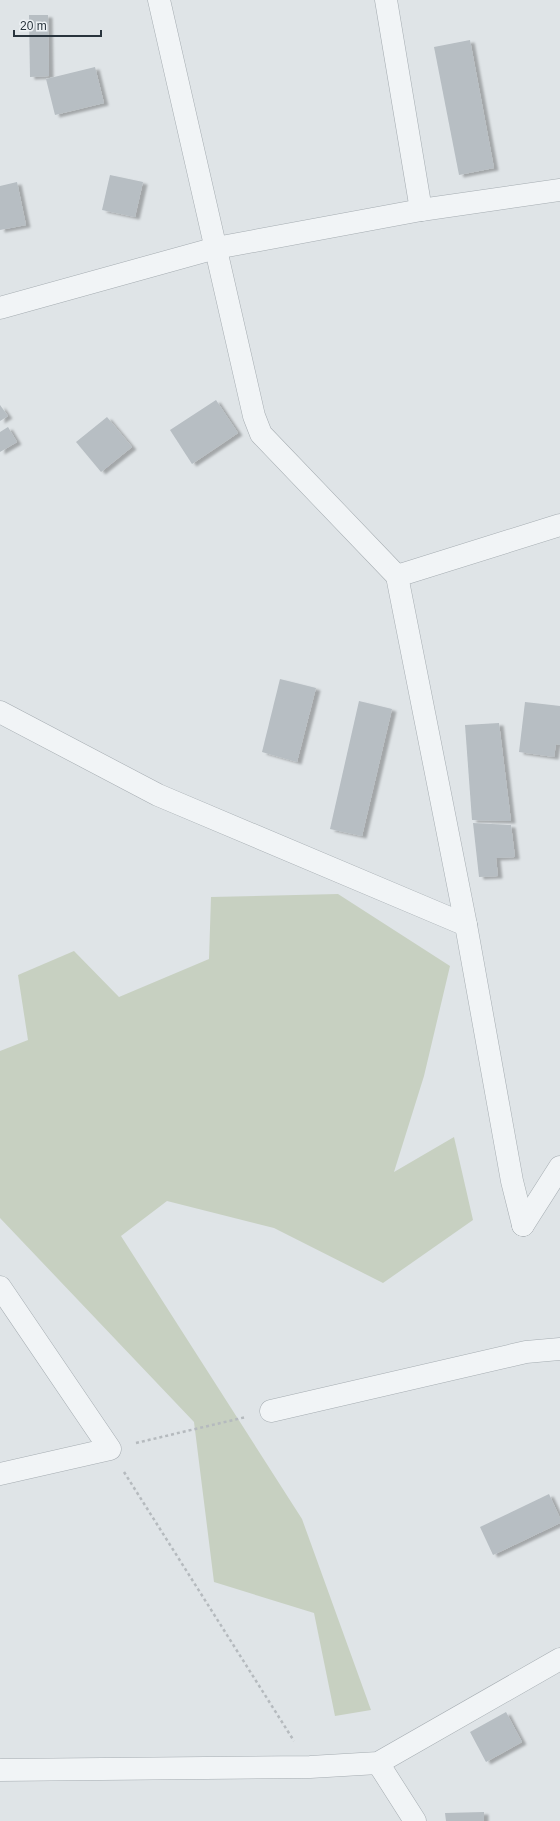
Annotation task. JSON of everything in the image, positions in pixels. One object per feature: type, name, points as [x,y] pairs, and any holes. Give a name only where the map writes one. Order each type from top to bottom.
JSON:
[{"type":"street","points":[[159,0],[254,416],[262,434],[397,576],[466,925],[512,1181],[523,1226],[560,1167]]},
{"type":"street","points":[[386,0],[420,210]]},
{"type":"street","points":[[0,308],[216,248],[420,210],[560,190]]},
{"type":"street","points":[[397,576],[560,525]]},
{"type":"street","points":[[0,712],[158,795],[466,925]]},
{"type":"street","points":[[0,1287],[110,1450],[0,1474]]},
{"type":"street","points":[[271,1411],[526,1352],[560,1349]]},
{"type":"street","points":[[0,1770],[310,1767],[378,1763],[560,1659]]},
{"type":"street","points":[[378,1763],[415,1821]]},
{"type":"path","points":[[271,1411],[110,1450],[310,1767]]},
{"type":"green space","points":[[338,894],[450,966],[424,1076],[394,1172],[454,1137],[473,1220],[383,1283],[274,1228],[167,1201],[121,1236],[302,1519],[371,1710],[335,1716],[314,1613],[214,1582],[194,1422],[0,1218],[0,1051],[28,1040],[18,975],[74,951],[119,997],[209,959],[211,897]]},
{"type":"building","points":[[29,15],[48,15],[49,76],[30,77]]},
{"type":"building","points":[[470,40],[494,168],[459,175],[434,47]]},
{"type":"building","points":[[95,67],[104,103],[55,115],[46,79]]},
{"type":"building","points":[[110,175],[143,182],[135,217],[102,210]]},
{"type":"building","points":[[17,182],[26,225],[0,230],[0,186]]},
{"type":"building","points":[[216,400],[238,433],[192,464],[170,430]]},
{"type":"building","points":[[0,405],[8,416],[0,421]]},
{"type":"building","points":[[107,417],[132,447],[101,472],[76,442]]},
{"type":"building","points":[[8,427],[17,442],[0,452],[0,432]]},
{"type":"building","points":[[280,679],[316,688],[297,762],[262,752]]},
{"type":"building","points":[[359,701],[392,709],[362,836],[330,829]]},
{"type":"building","points":[[525,702],[560,706],[560,745],[556,744],[554,757],[519,752]]},
{"type":"building","points":[[499,723],[511,821],[472,820],[465,725]]},
{"type":"building","points":[[473,823],[511,825],[515,857],[496,858],[498,876],[479,877]]},
{"type":"building","points":[[549,1494],[560,1518],[560,1523],[493,1555],[480,1527]]},
{"type":"building","points":[[506,1712],[522,1742],[486,1762],[470,1732]]},
{"type":"building","points":[[484,1812],[484,1821],[446,1821],[445,1813]]}]
